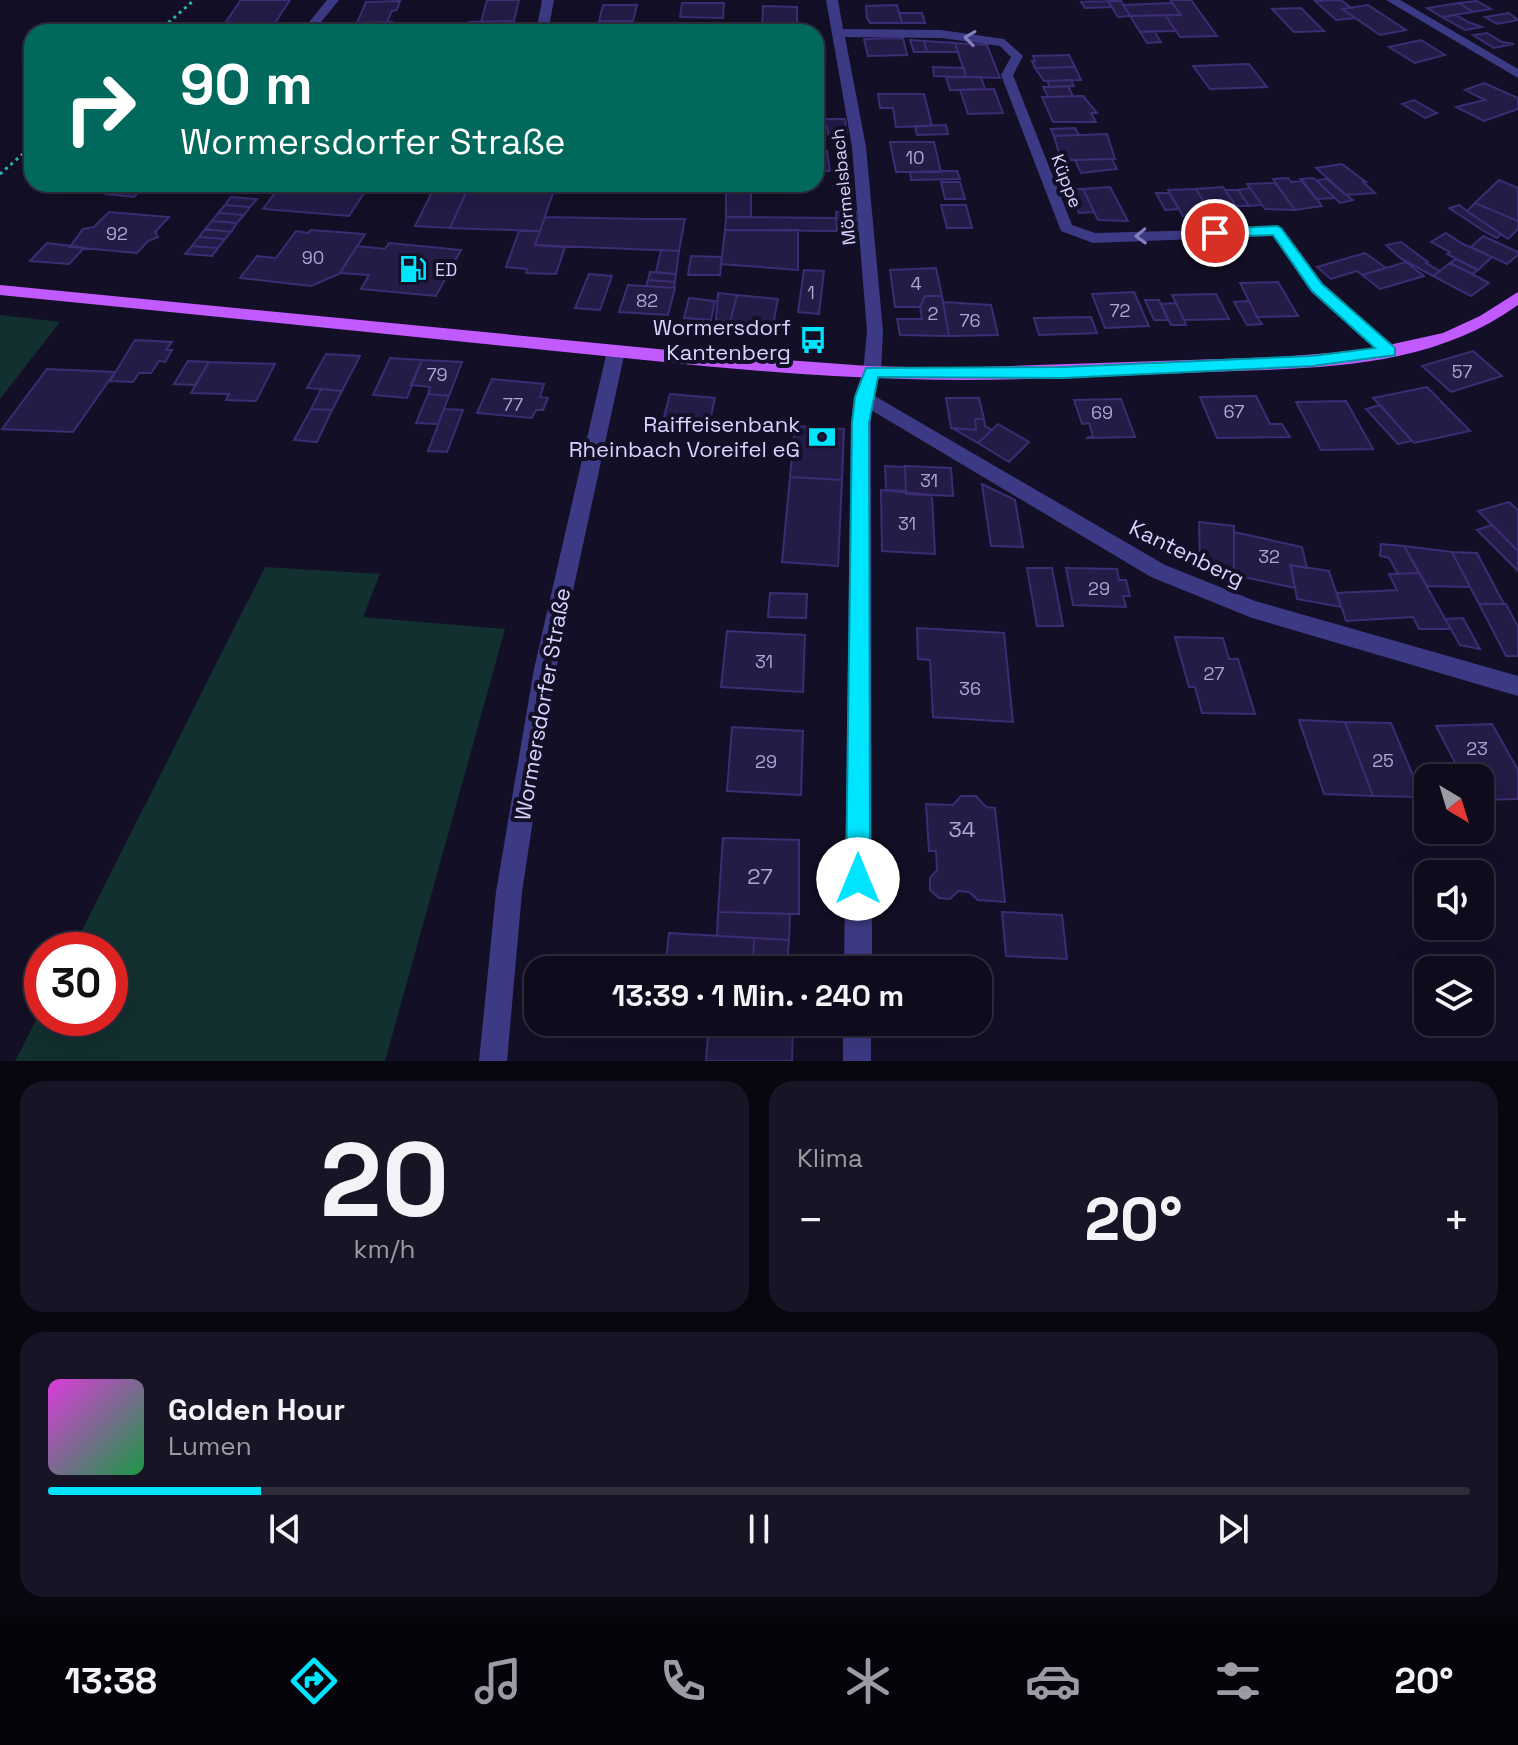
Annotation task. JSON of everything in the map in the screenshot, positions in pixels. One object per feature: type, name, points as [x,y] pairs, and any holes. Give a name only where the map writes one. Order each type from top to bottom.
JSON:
[{"type":"main road","points":[[0,290],[616,351],[872,372],[1079,372],[1312,361],[1389,352],[1437,341],[1477,324],[1518,297]]},
{"type":"street","points":[[314,24],[333,0]]},
{"type":"street","points":[[544,24],[548,0]]},
{"type":"street","name":"Mörmelsbach","points":[[832,0],[859,147],[875,331],[872,372],[863,397],[860,439],[858,956]]},
{"type":"street","points":[[1392,0],[1518,74]]},
{"type":"street","name":"Küppe","points":[[838,33],[941,34],[1004,43],[1017,56],[1007,75],[1066,228],[1093,238],[1277,231],[1317,288],[1389,352]]},
{"type":"street","name":"Wormersdorfer Straße","points":[[493,1061],[509,892],[545,669],[616,351]]},
{"type":"street","name":"Kantenberg","points":[[863,397],[1158,571],[1252,609],[1518,686]]},
{"type":"street","points":[[857,1036],[857,1061]]},
{"type":"path","points":[[167,24],[194,0]]},
{"type":"path","points":[[0,174],[24,153]]},
{"type":"green space","points":[[0,315],[60,322],[0,399]]},
{"type":"green space","points":[[265,567],[380,574],[363,617],[505,629],[385,1061],[15,1061],[28,1036],[128,1036],[128,932],[81,932]]},
{"type":"building","points":[[241,0],[290,0],[275,23],[225,23]]},
{"type":"building","points":[[487,0],[519,0],[514,21],[481,22]]},
{"type":"building","points":[[1170,0],[1191,0],[1217,36],[1180,37],[1165,15],[1181,15]]},
{"type":"building","points":[[1341,0],[1351,8],[1342,9],[1355,18],[1336,20],[1315,1]]},
{"type":"building","points":[[400,1],[387,22],[393,22],[357,23],[366,2]]},
{"type":"building","points":[[1108,1],[1112,7],[1085,8],[1081,2]]},
{"type":"building","points":[[1108,1],[1121,1],[1130,16],[1118,17]]},
{"type":"building","points":[[1477,1],[1491,9],[1473,12],[1459,3]]},
{"type":"building","points":[[682,3],[724,3],[723,18],[680,17]]},
{"type":"building","points":[[1172,3],[1181,15],[1130,16],[1123,5]]},
{"type":"building","points":[[1459,3],[1473,12],[1442,17],[1427,8]]},
{"type":"building","points":[[603,5],[637,5],[633,21],[599,21]]},
{"type":"building","points":[[897,5],[902,23],[870,23],[867,18],[866,6]]},
{"type":"building","points":[[1368,5],[1406,30],[1380,35],[1342,9]]},
{"type":"building","points":[[763,6],[797,7],[797,24],[762,24]]},
{"type":"building","points":[[1301,8],[1324,31],[1294,32],[1272,9]]},
{"type":"building","points":[[899,13],[922,13],[925,23],[902,23]]},
{"type":"building","points":[[1509,13],[1518,20],[1497,24],[1485,17]]},
{"type":"building","points":[[1165,15],[1176,31],[1140,32],[1130,16]]},
{"type":"building","points":[[1456,15],[1482,27],[1465,30],[1442,17]]},
{"type":"building","points":[[514,21],[514,24],[469,22]]},
{"type":"building","points":[[1154,31],[1161,42],[1147,43],[1140,32]]},
{"type":"building","points":[[1487,33],[1502,42],[1514,44],[1494,48],[1473,35]]},
{"type":"building","points":[[903,38],[907,55],[868,56],[864,39]]},
{"type":"building","points":[[910,40],[924,41],[927,52],[914,52]]},
{"type":"building","points":[[1421,40],[1445,55],[1415,63],[1389,47]]},
{"type":"building","points":[[924,41],[955,43],[958,52],[927,52]]},
{"type":"building","points":[[955,43],[987,45],[1000,78],[966,77]]},
{"type":"building","points":[[1069,55],[1075,67],[1035,68],[1032,61],[1035,61],[1033,56]]},
{"type":"building","points":[[1249,64],[1267,87],[1210,89],[1193,66]]},
{"type":"building","points":[[933,67],[964,68],[966,77],[934,76]]},
{"type":"building","points":[[1075,67],[1081,80],[1044,81],[1035,68]]},
{"type":"building","points":[[946,77],[981,77],[985,89],[950,90]]},
{"type":"building","points":[[1071,80],[1074,86],[1050,87],[1047,81]]},
{"type":"building","points":[[1484,83],[1518,98],[1518,109],[1484,121],[1456,107],[1485,100],[1465,90]]},
{"type":"building","points":[[1068,86],[1073,96],[1048,97],[1043,87]]},
{"type":"building","points":[[994,89],[1003,113],[968,114],[960,90]]},
{"type":"building","points":[[878,94],[924,94],[932,126],[896,127],[893,108],[880,108]]},
{"type":"building","points":[[1083,96],[1097,113],[1091,113],[1096,122],[1053,122],[1042,97]]},
{"type":"building","points":[[1414,100],[1437,113],[1425,118],[1402,104]]},
{"type":"building","points":[[824,119],[845,119],[847,135],[828,135],[827,126],[824,126]]},
{"type":"building","points":[[946,125],[948,134],[917,135],[915,126]]},
{"type":"building","points":[[1075,128],[1079,135],[1054,136],[1051,129]]},
{"type":"building","points":[[1107,134],[1115,159],[1061,160],[1054,136]]},
{"type":"building","points":[[890,142],[934,142],[941,172],[896,172]]},
{"type":"building","points":[[824,151],[827,151],[830,171],[824,171]]},
{"type":"building","points":[[1112,159],[1117,169],[1081,173],[1075,160]]},
{"type":"building","points":[[1342,164],[1375,193],[1346,195],[1316,168]]},
{"type":"building","points":[[957,171],[960,179],[911,180],[910,172]]},
{"type":"building","points":[[1288,178],[1291,182],[1303,181],[1322,206],[1295,210],[1273,179]]},
{"type":"building","points":[[1313,178],[1335,198],[1316,199],[1300,179]]},
{"type":"building","points":[[1327,179],[1353,200],[1340,203],[1316,180]]},
{"type":"building","points":[[1499,180],[1518,188],[1518,221],[1475,203]]},
{"type":"building","points":[[941,182],[960,182],[965,199],[945,199]]},
{"type":"building","points":[[1275,183],[1295,210],[1265,209],[1247,184]]},
{"type":"building","points":[[1110,187],[1128,221],[1098,220],[1083,189]]},
{"type":"building","points":[[1223,187],[1242,215],[1213,217],[1196,189]]},
{"type":"building","points":[[1250,188],[1262,205],[1249,206],[1238,190]]},
{"type":"building","points":[[1070,189],[1083,189],[1094,212],[1079,213]]},
{"type":"building","points":[[1196,189],[1213,217],[1183,216],[1168,190]]},
{"type":"building","points":[[1225,190],[1238,190],[1249,206],[1236,206]]},
{"type":"building","points":[[108,192],[139,192],[134,197],[106,194]]},
{"type":"building","points":[[276,192],[365,192],[349,216],[263,209]]},
{"type":"building","points":[[432,192],[466,192],[450,228],[415,226]]},
{"type":"building","points":[[466,192],[553,192],[540,231],[450,228]]},
{"type":"building","points":[[726,192],[751,192],[751,217],[726,217]]},
{"type":"building","points":[[1156,193],[1169,193],[1179,209],[1165,210]]},
{"type":"building","points":[[231,197],[257,199],[250,207],[225,205]]},
{"type":"building","points":[[1475,203],[1518,221],[1518,229],[1508,239],[1467,211]]},
{"type":"building","points":[[225,205],[250,207],[244,215],[218,213]]},
{"type":"building","points":[[941,205],[966,205],[972,228],[947,228]]},
{"type":"building","points":[[1459,205],[1501,234],[1497,238],[1487,233],[1449,208]]},
{"type":"building","points":[[109,212],[169,217],[155,232],[158,237],[148,241],[137,253],[70,247],[83,229],[94,227]]},
{"type":"building","points":[[836,212],[856,212],[858,231],[837,231]]},
{"type":"building","points":[[218,213],[244,215],[237,223],[212,221]]},
{"type":"building","points":[[545,217],[685,219],[679,251],[535,245]]},
{"type":"building","points":[[726,217],[836,218],[837,231],[725,230]]},
{"type":"building","points":[[212,221],[237,223],[231,232],[205,229]]},
{"type":"building","points":[[205,229],[231,232],[225,239],[199,237]]},
{"type":"building","points":[[311,230],[365,234],[339,274],[311,286],[240,278],[257,256],[276,258],[296,231],[308,233]]},
{"type":"building","points":[[725,230],[798,230],[798,270],[721,264]]},
{"type":"building","points":[[519,231],[540,231],[535,245],[565,247],[556,274],[526,273],[527,269],[506,267]]},
{"type":"building","points":[[1446,233],[1492,257],[1478,270],[1447,254],[1450,252],[1431,242]]},
{"type":"building","points":[[1483,236],[1518,252],[1518,255],[1507,264],[1471,247]]},
{"type":"building","points":[[199,237],[225,239],[218,248],[192,246]]},
{"type":"building","points":[[1401,242],[1440,271],[1433,276],[1400,258],[1386,245]]},
{"type":"building","points":[[47,243],[84,248],[69,264],[30,261]]},
{"type":"building","points":[[389,243],[461,250],[436,296],[361,289],[369,275],[340,273],[357,246],[385,249]]},
{"type":"building","points":[[192,246],[218,248],[212,256],[185,254]]},
{"type":"building","points":[[661,250],[679,251],[676,274],[656,272]]},
{"type":"building","points":[[1365,253],[1386,268],[1362,275],[1357,271],[1331,279],[1317,267]]},
{"type":"building","points":[[691,256],[722,257],[720,275],[688,275]]},
{"type":"building","points":[[1456,259],[1478,270],[1472,274],[1450,263]]},
{"type":"building","points":[[1406,262],[1424,276],[1380,289],[1362,275]]},
{"type":"building","points":[[1450,263],[1489,283],[1471,296],[1433,276]]},
{"type":"building","points":[[936,268],[942,296],[925,296],[920,307],[895,307],[890,270]]},
{"type":"building","points":[[804,270],[824,271],[819,314],[798,312]]},
{"type":"building","points":[[650,272],[676,274],[675,282],[648,280]]},
{"type":"building","points":[[589,274],[612,276],[600,310],[575,308]]},
{"type":"building","points":[[648,280],[675,282],[674,288],[646,286]]},
{"type":"building","points":[[1278,282],[1298,316],[1257,317],[1240,283]]},
{"type":"building","points":[[628,285],[675,288],[668,315],[619,312]]},
{"type":"building","points":[[1134,292],[1149,326],[1105,328],[1092,294]]},
{"type":"building","points":[[718,293],[737,295],[730,322],[716,320]]},
{"type":"building","points":[[1216,294],[1229,319],[1184,320],[1172,295]]},
{"type":"building","points":[[737,295],[778,299],[773,325],[730,322]]},
{"type":"building","points":[[925,296],[942,296],[949,336],[900,335],[897,319],[922,319],[920,307]]},
{"type":"building","points":[[689,298],[715,301],[711,320],[684,318]]},
{"type":"building","points":[[1145,300],[1159,300],[1168,320],[1154,320]]},
{"type":"building","points":[[1249,301],[1262,324],[1247,325],[1234,302]]},
{"type":"building","points":[[943,302],[991,305],[998,335],[949,336]]},
{"type":"building","points":[[1176,303],[1186,325],[1171,325],[1161,304]]},
{"type":"building","points":[[1091,317],[1097,333],[1039,335],[1034,318]]},
{"type":"building","points":[[135,340],[172,342],[166,350],[172,350],[165,362],[159,361],[151,373],[139,373],[133,382],[110,381]]},
{"type":"building","points":[[1473,351],[1502,376],[1451,392],[1422,366]]},
{"type":"building","points":[[326,354],[360,356],[342,391],[307,388]]},
{"type":"building","points":[[390,358],[422,360],[407,398],[373,395]]},
{"type":"building","points":[[422,360],[462,362],[449,396],[428,394],[430,387],[411,385]]},
{"type":"building","points":[[188,361],[209,362],[195,385],[174,384]]},
{"type":"building","points":[[209,362],[275,364],[256,401],[226,400],[229,394],[191,393]]},
{"type":"building","points":[[47,369],[115,372],[73,432],[2,429]]},
{"type":"building","points":[[492,379],[544,384],[540,397],[548,398],[543,410],[536,410],[532,418],[477,413]]},
{"type":"building","points":[[1427,387],[1470,431],[1414,443],[1373,398]]},
{"type":"building","points":[[321,389],[342,391],[332,410],[311,409]]},
{"type":"building","points":[[428,394],[449,396],[438,424],[416,423]]},
{"type":"building","points":[[670,394],[715,398],[708,430],[662,425]]},
{"type":"building","points":[[1256,396],[1270,424],[1282,424],[1290,437],[1217,438],[1200,397]]},
{"type":"building","points":[[946,398],[979,398],[984,419],[975,419],[976,430],[951,428]]},
{"type":"building","points":[[1121,399],[1135,437],[1086,438],[1093,436],[1089,423],[1082,424],[1074,400]]},
{"type":"building","points":[[1346,401],[1373,449],[1321,450],[1296,402]]},
{"type":"building","points":[[1380,405],[1412,441],[1398,444],[1366,409]]},
{"type":"building","points":[[311,409],[332,410],[317,442],[294,440]]},
{"type":"building","points":[[444,409],[463,410],[447,452],[428,451]]},
{"type":"building","points":[[975,419],[984,419],[985,426],[992,430],[978,443],[952,428],[976,430]]},
{"type":"building","points":[[998,424],[1029,442],[1009,462],[978,443]]},
{"type":"building","points":[[795,426],[844,429],[842,480],[790,477]]},
{"type":"building","points":[[885,466],[905,467],[906,491],[886,490]]},
{"type":"building","points":[[905,466],[951,468],[953,496],[906,494]]},
{"type":"building","points":[[790,477],[842,480],[838,566],[782,562]]},
{"type":"building","points":[[982,484],[1015,500],[1023,547],[991,546]]},
{"type":"building","points":[[881,490],[932,495],[935,554],[882,551]]},
{"type":"building","points":[[1509,502],[1518,510],[1518,551],[1478,511]]},
{"type":"building","points":[[1199,522],[1234,526],[1234,571],[1200,565]]},
{"type":"building","points":[[1492,525],[1518,551],[1518,571],[1477,530]]},
{"type":"building","points":[[1234,532],[1302,547],[1307,568],[1290,565],[1295,588],[1234,575]]},
{"type":"building","points":[[1381,544],[1404,546],[1419,573],[1398,574],[1389,558],[1380,556]]},
{"type":"building","points":[[1404,546],[1452,552],[1470,587],[1427,586]]},
{"type":"building","points":[[1452,552],[1477,553],[1504,604],[1479,604]]},
{"type":"building","points":[[1291,565],[1329,571],[1341,607],[1297,599]]},
{"type":"building","points":[[1027,568],[1052,568],[1063,626],[1037,626]]},
{"type":"building","points":[[1066,568],[1117,569],[1119,580],[1126,580],[1130,596],[1123,596],[1126,607],[1073,605]]},
{"type":"building","points":[[1419,573],[1451,629],[1419,629],[1413,617],[1346,621],[1337,593],[1397,590],[1389,574]]},
{"type":"building","points":[[770,593],[807,594],[806,618],[768,617]]},
{"type":"building","points":[[1479,604],[1506,604],[1518,627],[1518,656],[1506,656]]},
{"type":"building","points":[[1463,618],[1480,649],[1460,645],[1445,619]]},
{"type":"building","points":[[917,628],[1004,633],[1013,722],[933,717],[930,660],[918,659]]},
{"type":"building","points":[[727,631],[805,635],[803,692],[721,687]]},
{"type":"building","points":[[1175,637],[1223,638],[1229,659],[1238,659],[1255,714],[1202,713],[1195,687],[1189,687]]},
{"type":"building","points":[[1299,720],[1345,722],[1373,796],[1324,794]]},
{"type":"building","points":[[1345,722],[1391,723],[1414,778],[1414,797],[1373,796]]},
{"type":"building","points":[[1492,724],[1518,770],[1518,799],[1494,800],[1494,764],[1456,764],[1436,726]]},
{"type":"building","points":[[732,727],[803,731],[801,795],[727,791]]},
{"type":"building","points":[[961,796],[976,796],[986,807],[995,808],[1005,902],[978,900],[969,892],[958,891],[950,899],[939,898],[930,890],[930,878],[937,870],[936,851],[929,851],[926,804],[953,805]]},
{"type":"building","points":[[723,838],[799,840],[799,914],[718,912]]},
{"type":"building","points":[[718,912],[790,914],[789,940],[717,936]]},
{"type":"building","points":[[1002,912],[1062,915],[1067,959],[1006,956]]},
{"type":"building","points":[[669,933],[754,938],[753,956],[667,956]]},
{"type":"building","points":[[754,938],[789,940],[788,956],[753,956]]},
{"type":"building","points":[[708,1036],[793,1036],[792,1061],[706,1061]]},
{"type":"place","name":"ED","points":[[413,269]]},
{"type":"place","name":"Wormersdorf Kantenberg","points":[[813,340]]},
{"type":"place","name":"Raiffeisenbank Rheinbach Voreifel eG","points":[[822,437]]},
{"type":"route","points":[[858,879],[860,423],[863,397],[872,372],[1063,372],[1312,361],[1389,352],[1317,288],[1277,231],[1215,233]]}]
